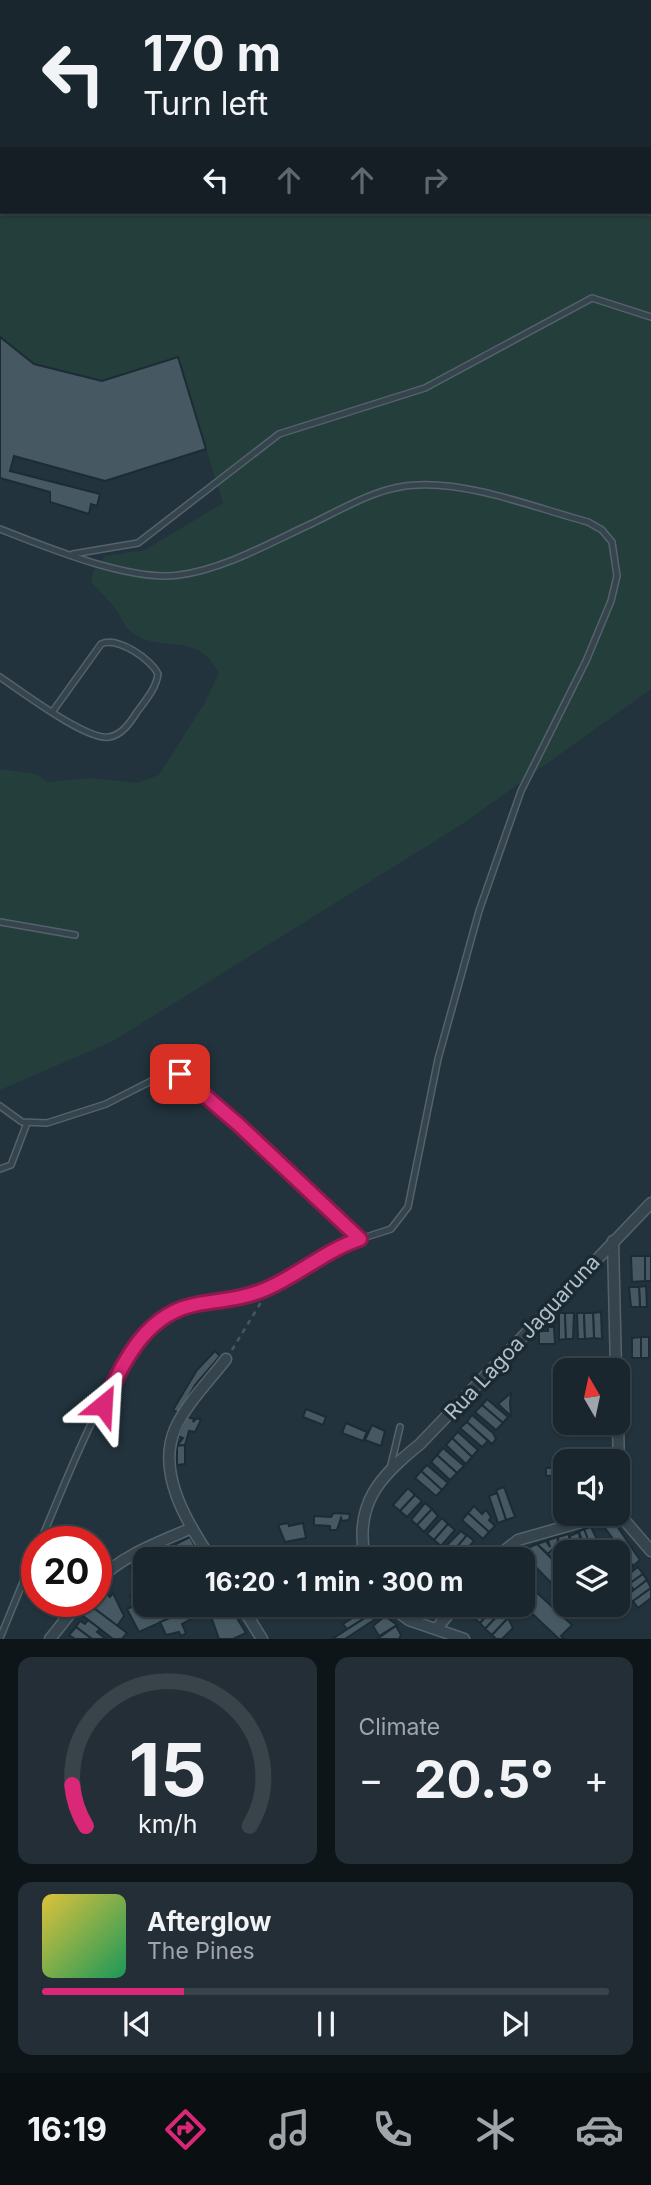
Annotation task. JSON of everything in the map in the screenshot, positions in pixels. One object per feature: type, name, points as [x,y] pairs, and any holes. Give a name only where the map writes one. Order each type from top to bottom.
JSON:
[{"type":"street","name":"Rua Lagoa Jaguaruna","points":[[363,1547],[364,1517],[371,1495],[390,1469],[420,1444],[651,1203]]},
{"type":"street","points":[[613,1241],[616,1358]]},
{"type":"street","points":[[204,1547],[191,1528],[172,1480],[170,1452],[174,1430],[226,1359]]},
{"type":"street","points":[[509,1547],[518,1540],[565,1526]]},
{"type":"street","points":[[629,1526],[651,1551]]},
{"type":"street","points":[[112,1567],[134,1553],[191,1528]]},
{"type":"street","points":[[50,1639],[67,1617]]},
{"type":"street","points":[[248,1617],[261,1639]]},
{"type":"street","points":[[405,1617],[464,1639]]},
{"type":"street","points":[[437,1628],[446,1617]]},
{"type":"lane","points":[[70,554],[138,543],[279,434],[425,388],[592,298],[651,317]]},
{"type":"lane","points":[[0,529],[70,554],[155,576],[198,571],[385,490],[417,485],[453,487],[588,522],[602,530],[612,542],[617,576],[611,601],[586,661],[521,791],[479,911],[438,1059],[408,1206],[391,1229],[334,1249],[270,1288],[230,1300],[177,1310],[159,1320],[127,1356],[90,1429],[47,1526]]},
{"type":"lane","points":[[0,677],[53,711],[94,737],[109,737],[129,724],[156,684],[156,670],[118,643],[106,641],[101,644],[53,711]]},
{"type":"lane","points":[[0,922],[75,934]]},
{"type":"lane","points":[[0,1106],[15,1119],[27,1124],[47,1123],[106,1104],[163,1075],[180,1074],[239,1125],[360,1239]]},
{"type":"lane","points":[[0,1169],[11,1165],[27,1124]]},
{"type":"lane","points":[[390,1469],[400,1427]]},
{"type":"lane","points":[[0,1638],[21,1587]]},
{"type":"path","points":[[226,1359],[270,1288]]},
{"type":"green space","points":[[0,214],[651,214],[651,689],[464,823],[113,1041],[0,1090],[0,769],[36,774],[48,782],[92,778],[137,783],[159,775],[204,704],[219,673],[210,659],[200,651],[153,642],[129,630],[114,607],[91,582],[93,572],[105,556],[145,550],[223,503],[178,358],[102,381],[34,364],[0,337]]},
{"type":"building","points":[[0,337],[34,364],[102,381],[178,357],[206,449],[105,481],[14,456],[10,471],[100,494],[97,506],[91,504],[89,514],[50,502],[50,492],[0,478]]},
{"type":"building","points":[[631,1256],[645,1256],[645,1281],[632,1282]]},
{"type":"building","points":[[645,1256],[651,1256],[651,1281],[645,1281]]},
{"type":"building","points":[[646,1286],[647,1307],[640,1307],[639,1287]]},
{"type":"building","points":[[629,1287],[639,1287],[640,1307],[631,1307]]},
{"type":"building","points":[[601,1312],[602,1339],[594,1338],[593,1313]]},
{"type":"building","points":[[559,1313],[565,1313],[566,1339],[559,1340]]},
{"type":"building","points":[[565,1313],[574,1313],[573,1339],[566,1339]]},
{"type":"building","points":[[577,1313],[584,1313],[585,1339],[578,1339]]},
{"type":"building","points":[[584,1313],[593,1313],[594,1338],[585,1339]]},
{"type":"building","points":[[548,1327],[554,1327],[555,1344],[539,1344],[539,1331],[548,1331]]},
{"type":"building","points":[[641,1337],[649,1337],[649,1358],[641,1358]]},
{"type":"building","points":[[641,1337],[641,1358],[632,1358],[632,1338]]},
{"type":"building","points":[[215,1351],[220,1356],[195,1385],[179,1413],[173,1410],[197,1370]]},
{"type":"building","points":[[511,1393],[510,1403],[511,1416],[498,1404]]},
{"type":"building","points":[[487,1399],[508,1417],[503,1423],[482,1405]]},
{"type":"building","points":[[482,1405],[503,1423],[496,1430],[475,1412]]},
{"type":"building","points":[[306,1409],[326,1417],[323,1425],[303,1417]]},
{"type":"building","points":[[472,1415],[493,1433],[496,1439],[492,1444],[467,1422]]},
{"type":"building","points":[[187,1417],[194,1419],[193,1422],[197,1418],[201,1420],[195,1432],[189,1431],[185,1445],[177,1446],[183,1438],[178,1436]]},
{"type":"building","points":[[467,1422],[488,1441],[482,1447],[460,1428]]},
{"type":"building","points":[[346,1423],[367,1432],[363,1441],[342,1433]]},
{"type":"building","points":[[372,1425],[385,1431],[381,1446],[365,1440]]},
{"type":"building","points":[[458,1432],[478,1450],[472,1457],[452,1438]]},
{"type":"building","points":[[452,1438],[472,1457],[466,1464],[446,1445]]},
{"type":"building","points":[[185,1445],[185,1464],[177,1465],[177,1446]]},
{"type":"building","points":[[443,1448],[464,1466],[457,1473],[437,1455]]},
{"type":"building","points":[[437,1455],[457,1473],[450,1480],[431,1462]]},
{"type":"building","points":[[427,1465],[448,1483],[442,1490],[421,1471]]},
{"type":"building","points":[[546,1468],[553,1468],[553,1476],[546,1476]]},
{"type":"building","points":[[421,1471],[442,1490],[436,1496],[415,1478]]},
{"type":"building","points":[[504,1487],[515,1517],[506,1520],[496,1490]]},
{"type":"building","points":[[408,1488],[415,1495],[400,1511],[393,1505]]},
{"type":"building","points":[[497,1493],[506,1520],[498,1523],[489,1496]]},
{"type":"building","points":[[415,1495],[422,1501],[407,1517],[400,1511]]},
{"type":"building","points":[[425,1503],[432,1509],[417,1525],[411,1520]]},
{"type":"building","points":[[474,1506],[482,1514],[486,1510],[491,1517],[489,1520],[495,1526],[489,1532],[468,1513]]},
{"type":"building","points":[[432,1509],[438,1516],[424,1532],[417,1525]]},
{"type":"building","points":[[334,1513],[350,1514],[349,1520],[342,1521],[341,1518],[337,1530],[330,1530],[330,1526],[314,1525],[314,1516],[331,1517]]},
{"type":"building","points":[[468,1513],[489,1532],[483,1539],[462,1520]]},
{"type":"building","points":[[442,1518],[448,1524],[434,1540],[427,1534]]},
{"type":"building","points":[[288,1523],[289,1526],[303,1523],[306,1538],[285,1542],[278,1525]]},
{"type":"building","points":[[448,1524],[455,1530],[441,1546],[434,1540]]},
{"type":"building","points":[[603,1526],[617,1526],[626,1540],[614,1540]]},
{"type":"building","points":[[591,1527],[597,1540],[587,1540],[584,1529]]},
{"type":"building","points":[[584,1529],[588,1540],[582,1540],[579,1532],[576,1533]]},
{"type":"building","points":[[461,1531],[467,1536],[457,1547],[445,1547]]},
{"type":"building","points":[[579,1532],[580,1540],[570,1540],[570,1536]]},
{"type":"building","points":[[569,1534],[569,1540],[558,1540],[558,1537]]},
{"type":"building","points":[[467,1535],[474,1541],[469,1547],[457,1547]]},
{"type":"building","points":[[190,1537],[195,1547],[170,1547]]},
{"type":"building","points":[[558,1537],[558,1540],[553,1540],[553,1550],[548,1554],[537,1544],[546,1541],[550,1547],[548,1540]]},
{"type":"building","points":[[537,1544],[553,1560],[553,1585],[535,1566],[535,1547],[530,1547]]},
{"type":"building","points":[[630,1545],[640,1560],[633,1566],[630,1562]]},
{"type":"building","points":[[638,1567],[643,1574],[630,1583],[630,1573]]},
{"type":"building","points":[[643,1574],[647,1580],[634,1590],[630,1583]]},
{"type":"building","points":[[647,1580],[651,1588],[630,1604],[630,1593]]},
{"type":"building","points":[[651,1588],[651,1598],[638,1608],[633,1601]]},
{"type":"building","points":[[535,1591],[553,1608],[553,1617],[563,1617],[572,1625],[561,1636],[564,1639],[559,1639],[535,1616]]},
{"type":"building","points":[[113,1593],[124,1616],[117,1626],[105,1617],[112,1617]]},
{"type":"building","points":[[133,1606],[133,1617],[172,1617],[139,1632],[127,1609]]},
{"type":"building","points":[[84,1617],[106,1617],[127,1633],[122,1639],[113,1639]]},
{"type":"building","points":[[172,1617],[191,1619],[182,1624],[186,1633],[181,1636],[179,1632],[166,1635],[160,1622]]},
{"type":"building","points":[[211,1617],[236,1617],[246,1633],[233,1639],[219,1639]]},
{"type":"building","points":[[354,1617],[366,1617],[347,1629],[343,1624]]},
{"type":"building","points":[[366,1617],[378,1617],[345,1639],[332,1639]]},
{"type":"building","points":[[384,1617],[397,1625],[379,1636],[373,1626]]},
{"type":"building","points":[[475,1617],[486,1617],[480,1623]]},
{"type":"building","points":[[486,1617],[496,1617],[485,1629],[480,1623]]},
{"type":"building","points":[[496,1617],[508,1618],[492,1635],[485,1629]]},
{"type":"building","points":[[508,1618],[513,1628],[502,1639],[496,1639],[492,1635]]},
{"type":"building","points":[[88,1620],[100,1629],[97,1632],[106,1639],[92,1639],[76,1627],[80,1621],[85,1624]]},
{"type":"building","points":[[396,1626],[401,1635],[399,1639],[377,1639]]},
{"type":"building","points":[[76,1627],[92,1639],[75,1639],[69,1635]]},
{"type":"route","points":[[103,1405],[127,1356],[159,1320],[196,1304],[230,1300],[270,1288],[334,1249],[360,1239],[239,1125],[180,1074]]}]
